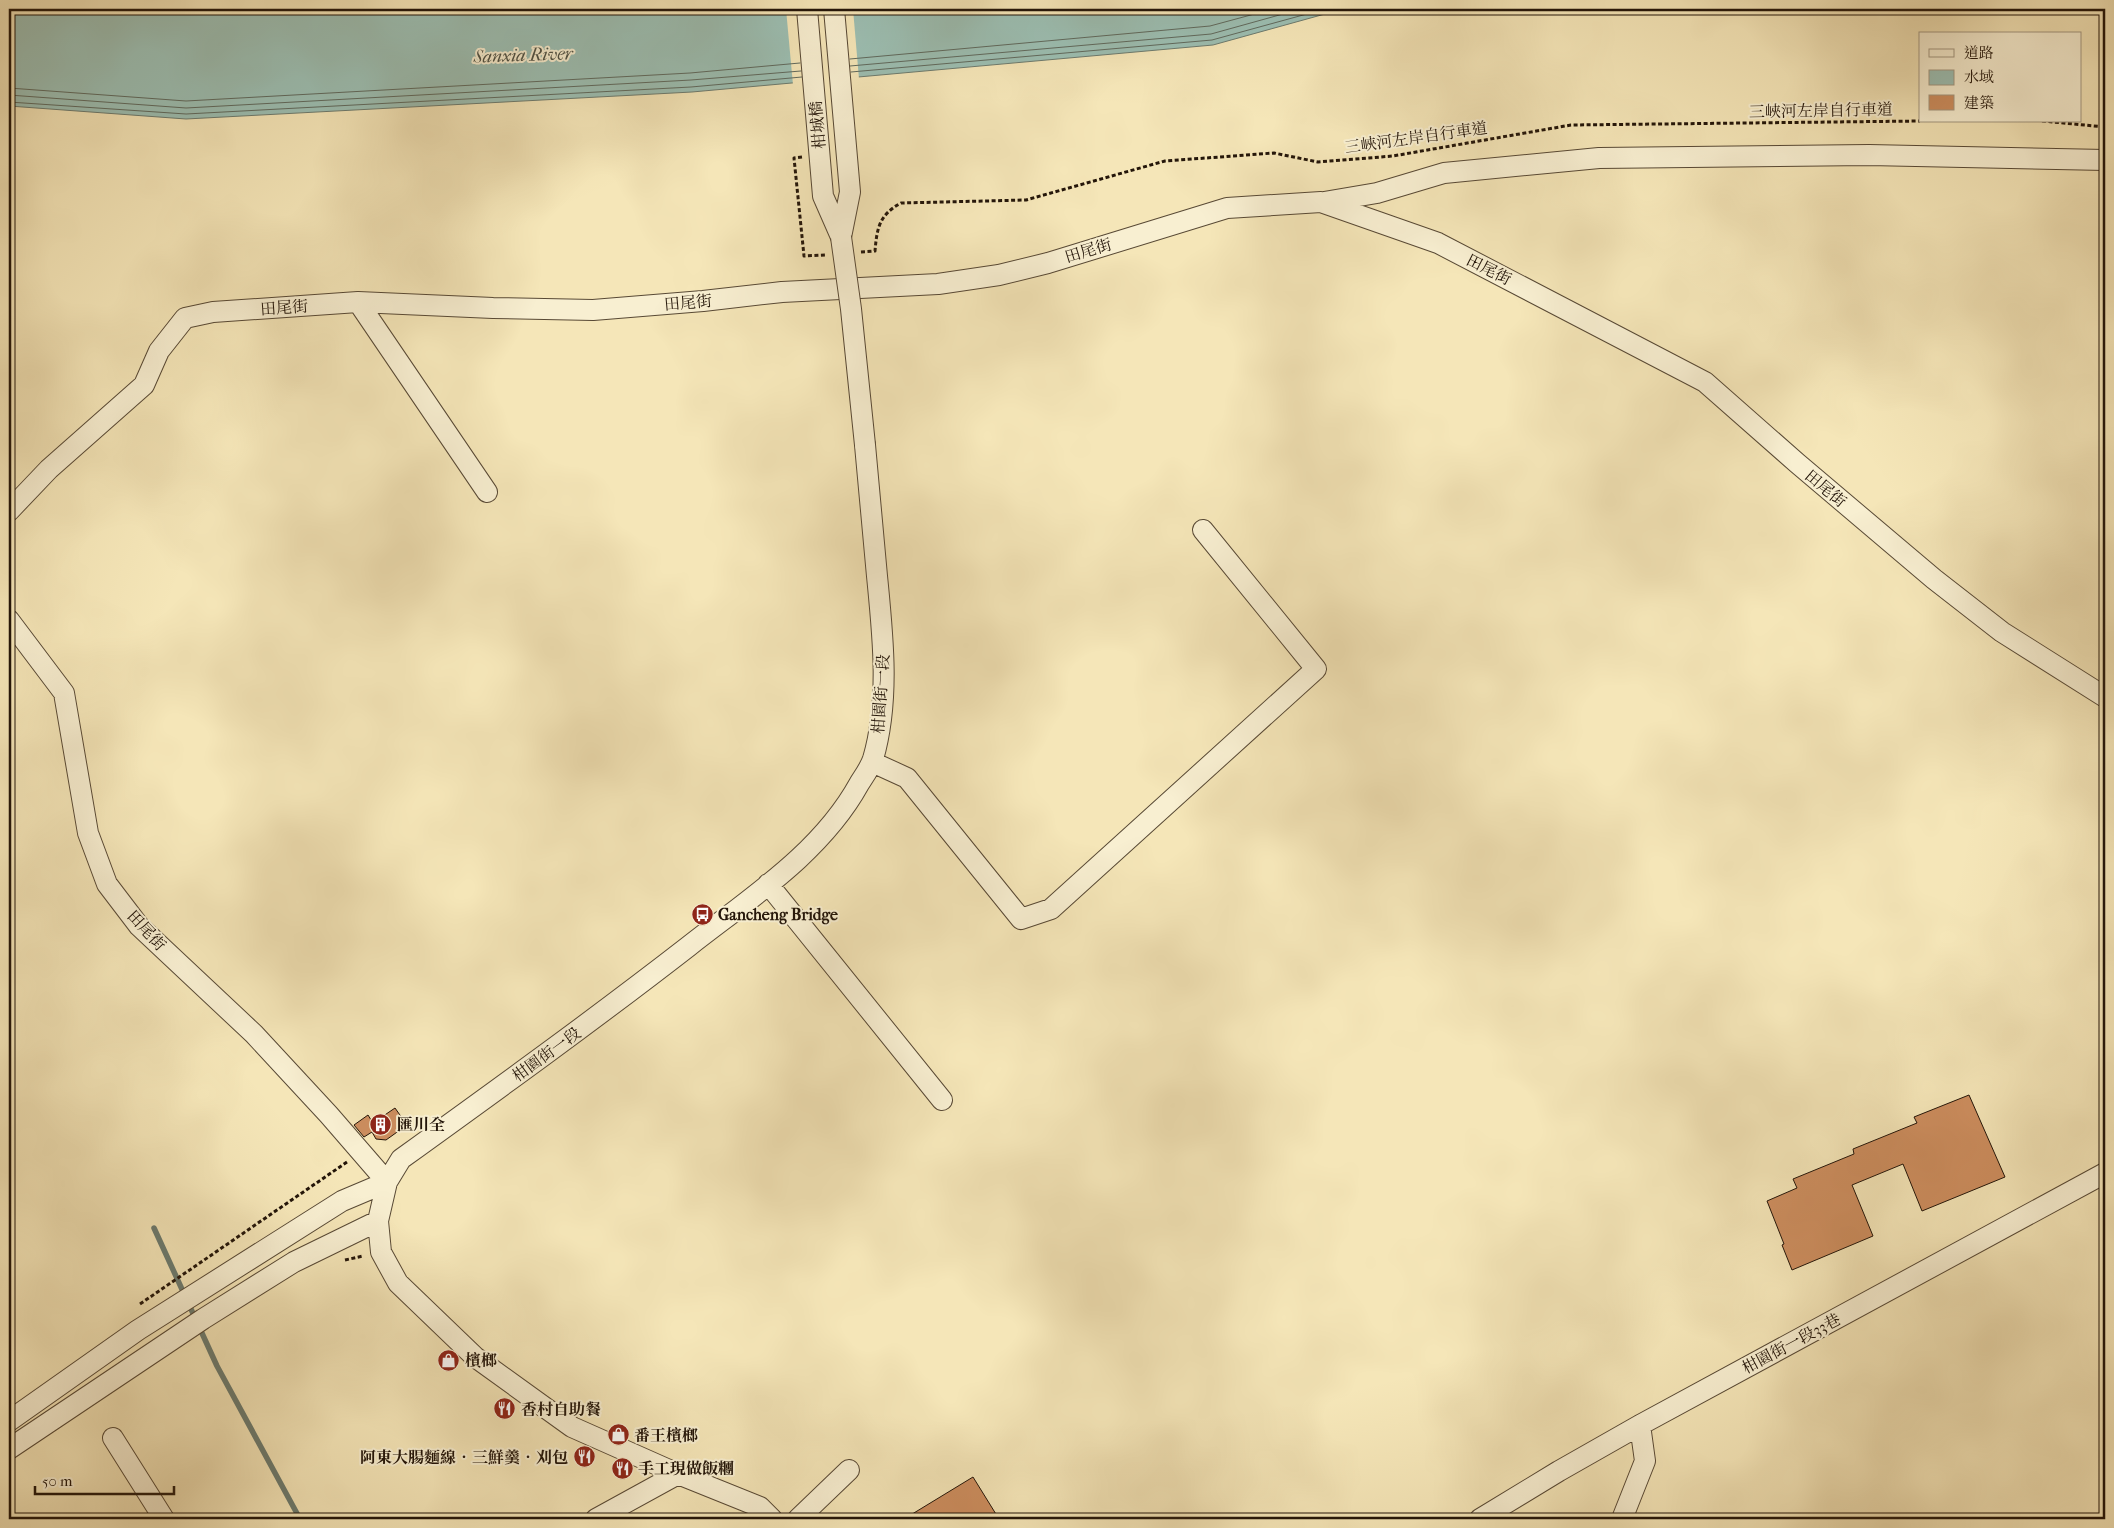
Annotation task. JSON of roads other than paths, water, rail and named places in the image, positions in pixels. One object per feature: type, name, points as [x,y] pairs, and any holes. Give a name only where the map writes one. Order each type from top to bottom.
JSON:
[{"type":"street","name":"柑城橋","points":[[807,9],[823,196],[841,237],[851,309],[865,445]]},
{"type":"street","name":"柑城橋","points":[[834,9],[850,192],[841,237]]},
{"type":"street","points":[[1321,202],[1377,193],[1444,173],[1599,158],[1869,155],[2105,160]]},
{"type":"street","name":"田尾街","points":[[9,511],[49,469],[144,386],[158,351],[185,318],[213,312],[358,302],[593,310],[782,292],[938,284],[999,275],[1048,263],[1227,208],[1321,202],[1438,244],[1705,382],[1796,463],[1934,579],[1994,626],[2105,697]]},
{"type":"street","points":[[358,302],[487,492]]},
{"type":"street","name":"柑園街一段","points":[[772,1519],[760,1507],[678,1474],[572,1427],[475,1357],[398,1283],[381,1252],[378,1221],[387,1182],[401,1159],[620,999],[768,884],[806,852],[852,797],[872,762],[880,727],[883,688],[883,637],[865,445]]},
{"type":"street","points":[[872,762],[907,778],[1021,919],[1051,909],[1316,669],[1203,530]]},
{"type":"street","name":"田尾街","points":[[9,620],[64,693],[88,833],[107,884],[139,926],[254,1034],[329,1115],[387,1182]]},
{"type":"street","points":[[768,884],[942,1100]]},
{"type":"street","name":"柑園街一段33巷","points":[[1480,1519],[1559,1471],[1640,1426],[2105,1173]]},
{"type":"street","points":[[9,1421],[154,1320],[342,1201],[387,1182]]},
{"type":"street","points":[[9,1449],[203,1319],[294,1262],[378,1221]]},
{"type":"street","points":[[1622,1519],[1645,1461],[1640,1426]]},
{"type":"street","points":[[113,1438],[164,1519]]},
{"type":"street","points":[[798,1519],[849,1470]]},
{"type":"street","points":[[596,1519],[678,1474]]},
{"type":"water","name":"Sanxia River","points":[[9,9],[1343,9],[1213,45],[692,92],[186,119],[9,106]]},
{"type":"waterway","points":[[154,1228],[217,1366],[300,1519]]},
{"type":"waterway","points":[[666,1519],[672,1516],[679,1519]]},
{"type":"place","name":"Gancheng Bridge","points":[[702,914]]},
{"type":"place","name":"匯川全","points":[[381,1124]]},
{"type":"place","name":"檳榔","points":[[449,1360]]},
{"type":"place","name":"香村自助餐","points":[[505,1409]]},
{"type":"place","name":"番王檳榔","points":[[618,1435]]},
{"type":"place","name":"阿東大腸麵線‧三鮮羹‧刈包","points":[[584,1457]]},
{"type":"place","name":"手工現做飯糰","points":[[622,1468]]}]
